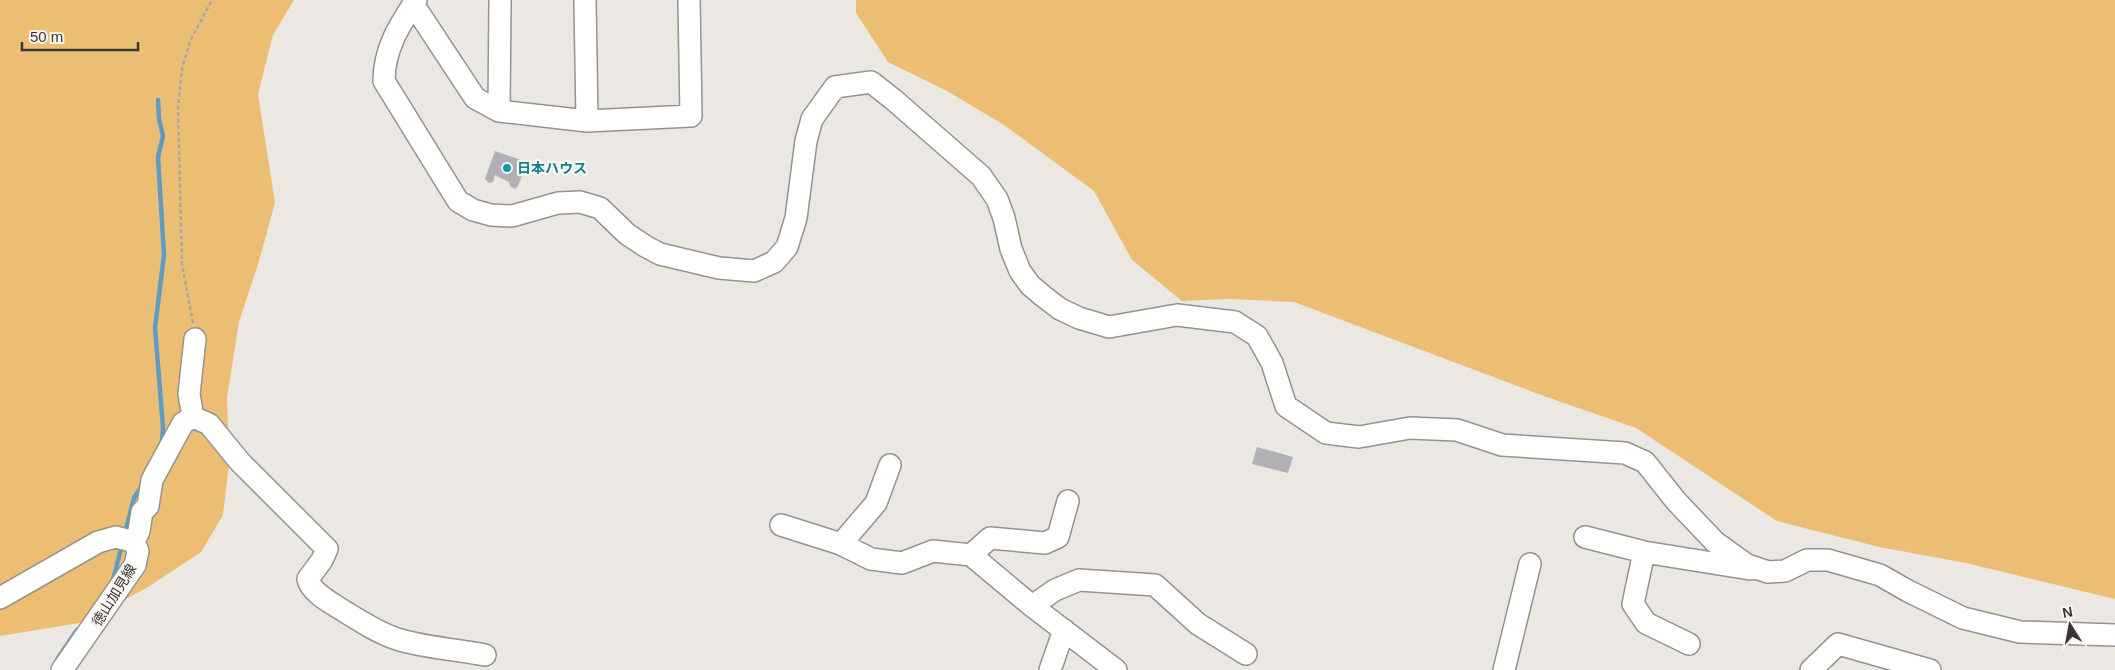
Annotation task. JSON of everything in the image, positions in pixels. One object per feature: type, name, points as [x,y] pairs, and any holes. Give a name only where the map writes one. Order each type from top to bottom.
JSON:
[{"type":"street","points":[[499,111],[500,0]]},
{"type":"street","points":[[585,0],[587,121]]},
{"type":"street","points":[[689,0],[691,116],[587,121],[499,111],[475,98],[414,2],[390,43],[384,64],[384,81],[458,201],[473,210],[491,215],[512,216],[558,204],[580,202],[600,208],[627,234],[660,254],[718,268],[754,271],[774,262],[787,247],[796,218],[806,141],[812,119],[835,87],[870,82],[894,100],[981,176],[996,199],[1004,218],[1011,249],[1020,271],[1030,285],[1060,309],[1079,318],[1109,327],[1177,315],[1235,322],[1257,336],[1272,363],[1286,406],[1326,433],[1359,437],[1410,428],[1457,430],[1502,445],[1625,453],[1645,462],[1676,500],[1715,542],[1747,565],[1768,572]]},
{"type":"street","points":[[196,339],[189,394],[194,417],[209,424],[240,462],[327,549],[322,560],[308,579],[310,586],[340,608],[397,639],[443,649],[485,655]]},
{"type":"street","name":"徳山加見線","points":[[62,670],[135,565],[138,552],[134,542],[139,531],[142,512],[148,506],[152,480],[183,423],[194,417]]},
{"type":"street","points":[[841,544],[876,503],[890,465]]},
{"type":"street","points":[[971,555],[990,538],[1045,543],[1058,537],[1068,501]]},
{"type":"street","points":[[781,525],[841,544],[871,559],[902,563],[932,551],[971,555],[1032,606],[1116,670]]},
{"type":"street","points":[[0,598],[98,542],[116,537],[134,542]]},
{"type":"street","points":[[1585,537],[1644,552],[1768,572],[1785,571],[1807,560],[1828,560],[1880,575],[1963,618],[2020,632],[2115,635]]},
{"type":"street","points":[[1644,552],[1633,604],[1646,623],[1689,644]]},
{"type":"street","points":[[1504,670],[1530,564]]},
{"type":"street","points":[[1032,606],[1055,590],[1079,580],[1155,586],[1198,624],[1246,654]]},
{"type":"street","points":[[1050,670],[1064,630]]},
{"type":"street","points":[[1811,670],[1838,644],[1930,670]]},
{"type":"path","points":[[196,339],[182,264],[178,108],[182,69],[190,41],[212,0]]},
{"type":"shaded area","points":[[0,0],[294,0],[273,35],[258,94],[275,203],[239,322],[227,398],[229,464],[223,515],[201,552],[148,587],[85,622],[0,636]]},
{"type":"shaded area","points":[[856,0],[2115,0],[2115,599],[1966,563],[1879,547],[1777,521],[1636,428],[1541,395],[1294,302],[1229,299],[1182,301],[1132,260],[1094,191],[1004,125],[947,91],[888,62],[856,13]]},
{"type":"building","name":"日本ハウス","points":[[495,151],[527,162],[518,186],[515,189],[510,186],[509,182],[495,175],[493,182],[489,183],[485,179]]},
{"type":"building","points":[[1257,447],[1293,457],[1288,473],[1252,464]]},
{"type":"waterway","points":[[158,100],[159,119],[163,136],[158,157],[164,255],[155,328],[163,427],[162,444]]},
{"type":"waterway","points":[[125,533],[134,498],[143,484]]},
{"type":"waterway","points":[[112,584],[122,545]]},
{"type":"waterway","points":[[58,658],[77,630]]},
{"type":"place","name":"日本ハウス","points":[[507,168]]}]
